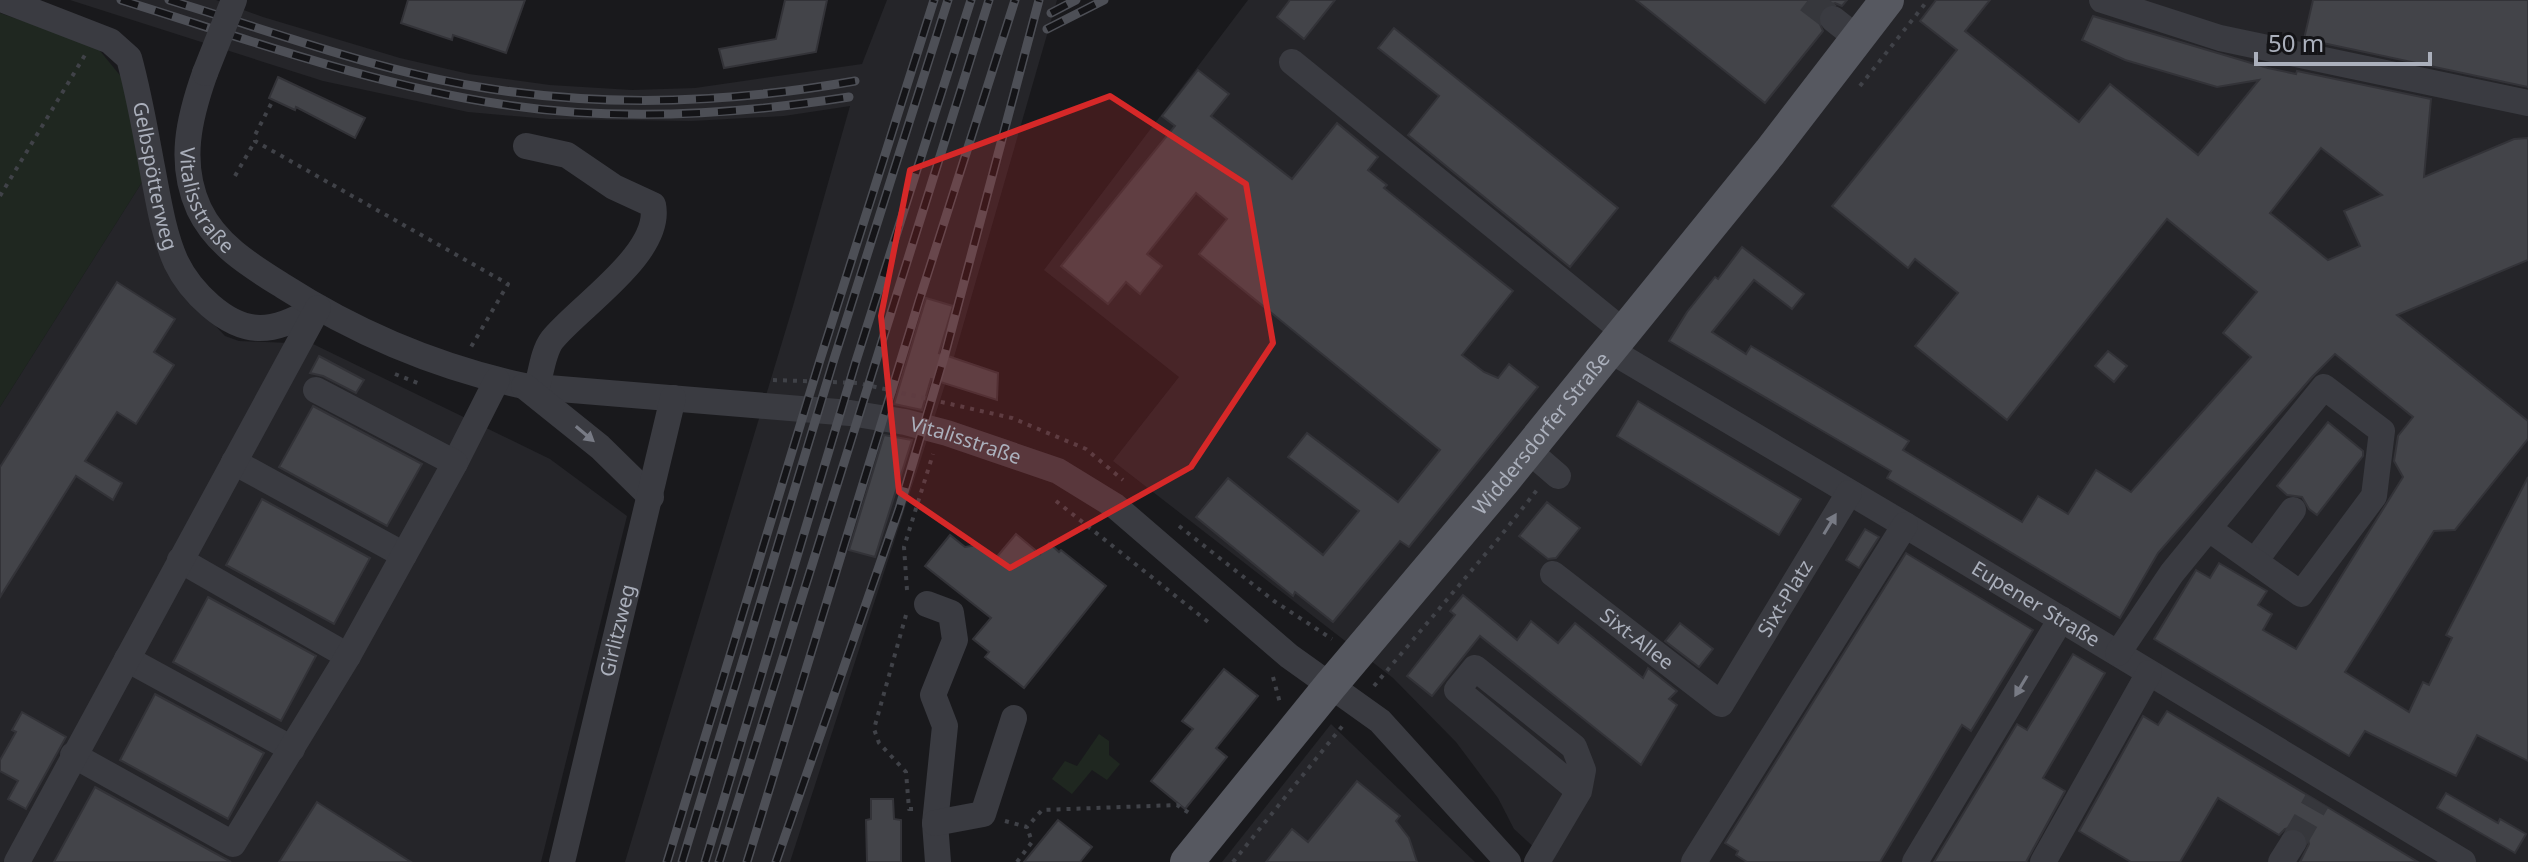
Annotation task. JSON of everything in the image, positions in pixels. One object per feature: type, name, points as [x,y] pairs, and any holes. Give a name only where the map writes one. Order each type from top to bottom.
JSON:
[{"type":"main road","name":"Widdersdorfer Straße","points":[[1187,862],[1770,152],[1845,28],[1887,0]]},
{"type":"street","name":"Gelbspötterweg","points":[[4,0],[110,41],[129,58],[140,99],[160,208],[176,262],[209,303],[235,323],[258,328],[284,325],[318,308]]},
{"type":"street","name":"Vitalisstraße","points":[[234,0],[193,106],[187,135],[187,160],[191,188],[200,211],[215,235],[246,263],[350,326],[413,354],[497,380],[530,387],[850,413],[905,422],[976,441],[1058,471],[1115,506],[1289,656],[1380,721],[1508,862]]},
{"type":"street","points":[[2102,0],[2220,38],[2528,103]]},
{"type":"street","name":"Eupener Straße","points":[[1292,62],[1615,340],[1849,493],[2118,653],[2323,791],[2463,862]]},
{"type":"street","points":[[526,146],[567,155],[614,187],[653,205],[655,216],[641,246],[615,281],[550,343],[530,387]]},
{"type":"street","points":[[17,862],[318,308]]},
{"type":"street","points":[[73,755],[233,844],[348,656],[455,463],[497,380]]},
{"type":"street","name":"Vitalisstraße","points":[[530,387],[600,447],[651,497]]},
{"type":"street","points":[[2118,653],[2172,573],[2324,387],[2382,431],[2374,496],[2301,594],[2209,529]]},
{"type":"street","points":[[316,390],[455,463]]},
{"type":"street","name":"Girlitzweg","points":[[562,862],[673,398]]},
{"type":"street","points":[[1528,450],[1558,476]]},
{"type":"street","points":[[234,462],[404,555]]},
{"type":"street","name":"Sixt-Platz","points":[[1721,704],[1849,493]]},
{"type":"street","points":[[2255,561],[2293,510]]},
{"type":"street","points":[[1694,862],[1905,525]]},
{"type":"street","points":[[180,560],[348,656]]},
{"type":"street","name":"Sixt-Allee","points":[[1553,574],[1721,704]]},
{"type":"street","points":[[914,601],[951,613],[955,640],[933,695],[945,729],[936,814],[938,862]]},
{"type":"street","points":[[1915,862],[2061,619]]},
{"type":"street","points":[[127,659],[292,749]]},
{"type":"street","points":[[1537,862],[1579,791],[1583,770],[1574,747],[1475,668],[1457,690],[1579,791]]},
{"type":"street","points":[[2043,862],[2149,673]]},
{"type":"street","points":[[936,814],[983,814],[1014,718]]},
{"type":"path","points":[[0,196],[96,36]]},
{"type":"path","points":[[235,176],[271,104]]},
{"type":"path","points":[[255,141],[508,284],[458,370]]},
{"type":"path","points":[[394,374],[432,388]]},
{"type":"path","points":[[976,417],[978,409]]},
{"type":"path","points":[[1009,426],[1012,418]]},
{"type":"path","points":[[919,451],[946,458]]},
{"type":"path","points":[[933,454],[904,547],[914,601],[874,729],[879,743],[906,772],[909,809],[936,814]]},
{"type":"path","points":[[1052,497],[1213,626]]},
{"type":"path","points":[[1272,674],[1281,700],[1278,709]]},
{"type":"path","points":[[1233,862],[1305,771]]},
{"type":"path","points":[[1027,827],[1042,810],[1177,805],[1197,819]]},
{"type":"path","points":[[983,814],[1027,827]]},
{"type":"path","points":[[1017,862],[1032,842],[1027,827]]},
{"type":"highlighted area","points":[[1110,96],[1246,184],[1273,343],[1191,467],[1010,568],[899,492],[881,316],[910,170]]},
{"type":"shaded area","points":[[70,0],[216,0],[400,58],[469,74],[550,85],[632,90],[695,88],[862,64],[887,0],[1057,0],[954,357],[790,862],[625,862],[793,306],[850,106],[784,116],[692,121],[549,119],[468,112],[323,81]]},
{"type":"shaded area","points":[[1248,0],[2528,0],[2528,862],[1550,862],[1514,829],[1498,798],[1456,742],[1393,678],[1113,461],[1179,377],[1044,270]]},
{"type":"shaded area","points":[[0,13],[96,46],[123,79],[144,179],[0,407]]},
{"type":"shaded area","points":[[144,179],[191,300],[225,336],[239,341],[313,344],[550,459],[627,516],[541,862],[0,862],[0,407]]},
{"type":"shaded area","points":[[1331,724],[1475,862],[1222,862]]},
{"type":"shaded area","points":[[1099,734],[1109,741],[1109,755],[1120,764],[1107,780],[1092,770],[1072,794],[1052,779],[1065,761],[1077,766]]},
{"type":"building","points":[[408,0],[525,0],[506,53],[453,35],[452,40],[401,23]]},
{"type":"building","points":[[785,0],[827,0],[816,52],[724,68],[719,49],[776,39]]},
{"type":"building","points":[[1290,0],[1335,0],[1304,39],[1277,17]]},
{"type":"building","points":[[1636,0],[1847,0],[1842,6],[1835,3],[1821,9],[1817,17],[1823,31],[1765,103]]},
{"type":"building","points":[[1936,0],[1990,0],[1965,31],[2079,122],[2110,84],[2198,155],[2259,80],[2217,87],[2125,60],[2082,40],[2093,16],[2268,68],[2296,74],[2297,71],[2431,99],[2424,177],[2514,139],[2528,138],[2528,260],[2397,315],[2528,421],[2528,439],[2455,530],[2434,531],[2345,672],[2409,712],[2423,682],[2429,685],[2452,638],[2446,635],[2528,477],[2528,761],[2477,735],[2456,776],[2365,731],[2349,756],[2154,639],[2196,570],[2210,578],[2219,563],[2267,591],[2258,605],[2272,614],[2263,630],[2296,649],[2403,477],[2394,461],[2398,436],[2413,417],[2335,354],[2158,553],[2120,618],[1887,478],[1891,471],[1669,341],[1687,312],[1742,247],[1804,294],[1792,309],[1754,280],[1712,332],[1746,354],[1751,346],[1909,441],[1903,450],[2022,522],[2038,496],[2068,514],[2096,470],[2131,492],[2251,357],[2223,333],[2257,292],[2167,219],[2007,420],[1915,346],[1958,293],[1915,259],[1908,268],[1832,206],[1957,50],[1920,21]],"holes":[[[2321,148],[2382,195],[2344,211],[2360,246],[2328,260],[2270,213]]]},
{"type":"building","points":[[2313,0],[2528,0],[2528,87],[2304,39]]},
{"type":"building","points":[[1394,28],[1618,208],[1570,267],[1408,135],[1439,96],[1378,48]]},
{"type":"building","points":[[1198,70],[1229,94],[1211,116],[1292,179],[1337,123],[1378,157],[1368,170],[1387,185],[1384,188],[1513,291],[1462,355],[1484,372],[1498,378],[1509,364],[1538,387],[1409,547],[1400,541],[1333,622],[1295,592],[1293,596],[1196,517],[1228,478],[1323,555],[1359,511],[1288,457],[1307,433],[1398,502],[1440,450],[1199,254],[1227,219],[1196,193],[1147,254],[1162,266],[1140,294],[1126,282],[1108,304],[1061,266],[1175,126],[1162,116]]},
{"type":"building","points":[[278,77],[365,118],[355,138],[296,107],[295,110],[269,98]]},
{"type":"building","points":[[117,282],[175,319],[154,352],[174,365],[136,424],[117,412],[85,461],[122,483],[113,500],[76,476],[0,597],[0,467]]},
{"type":"building","points":[[926,298],[953,306],[939,353],[998,373],[997,400],[931,379],[922,410],[894,404]]},
{"type":"building","points":[[2108,351],[2127,366],[2114,382],[2095,366]]},
{"type":"building","points":[[319,356],[364,380],[356,393],[323,376],[310,373]]},
{"type":"building","points":[[1638,401],[1801,499],[1779,535],[1617,436]]},
{"type":"building","points":[[313,406],[422,464],[387,526],[279,467]]},
{"type":"building","points":[[2328,422],[2363,451],[2363,456],[2317,515],[2302,497],[2287,495],[2277,486]]},
{"type":"building","points":[[884,435],[912,440],[875,557],[849,550]]},
{"type":"building","points":[[262,499],[370,558],[334,624],[226,565]]},
{"type":"building","points":[[1547,502],[1580,528],[1556,558],[1548,559],[1519,536]]},
{"type":"building","points":[[1865,529],[1879,537],[1859,568],[1846,560]]},
{"type":"building","points":[[1016,534],[1040,554],[1049,543],[1106,586],[1024,688],[985,657],[989,652],[973,639],[991,618],[925,566],[950,535],[965,547],[978,545],[995,559]]},
{"type":"building","points":[[1906,553],[2033,630],[1971,731],[1962,725],[1880,862],[1747,862],[1736,855],[1738,851],[1725,843]]},
{"type":"building","points":[[1463,595],[1517,640],[1531,621],[1558,643],[1575,623],[1643,678],[1648,668],[1677,691],[1669,699],[1677,705],[1641,765],[1480,636],[1432,696],[1407,676],[1455,615],[1450,611]]},
{"type":"building","points":[[208,597],[316,656],[281,721],[173,662]]},
{"type":"building","points":[[1680,623],[1713,649],[1699,667],[1665,641]]},
{"type":"building","points":[[2073,654],[2105,673],[2043,778],[2065,791],[2026,862],[1934,862],[2017,724],[2027,730]]},
{"type":"building","points":[[1224,669],[1258,696],[1216,748],[1227,757],[1185,809],[1151,781],[1193,729],[1182,721]]},
{"type":"building","points":[[155,694],[264,753],[228,819],[120,760]]},
{"type":"building","points":[[2167,711],[2418,862],[2300,862],[2309,844],[2302,830],[2293,827],[2279,835],[2218,798],[2180,862],[2131,862],[2079,831],[2143,716],[2158,725]]},
{"type":"building","points":[[22,712],[66,737],[26,809],[8,799],[18,781],[0,771],[0,760],[16,732],[12,730]]},
{"type":"building","points":[[1357,781],[1400,816],[1396,821],[1409,838],[1417,862],[1266,862],[1292,829],[1308,842]]},
{"type":"building","points":[[95,787],[231,862],[54,862]]},
{"type":"building","points":[[2446,793],[2498,823],[2500,819],[2526,834],[2515,853],[2437,808]]},
{"type":"building","points":[[871,799],[893,799],[894,819],[901,820],[901,862],[867,862],[866,820],[871,819]]},
{"type":"building","points":[[317,802],[411,862],[279,862]]},
{"type":"building","points":[[1058,820],[1092,847],[1080,862],[1024,862]]},
{"type":"tunnel","points":[[1808,0],[1833,19]]},
{"type":"tunnel","points":[[2293,843],[2317,801]]},
{"type":"railway","points":[[121,0],[356,73],[452,96],[544,110],[675,114],[762,108],[849,97]]},
{"type":"railway","points":[[169,0],[401,71],[526,94],[667,100],[762,94],[855,81]]},
{"type":"railway","points":[[667,862],[934,0]]},
{"type":"railway","points":[[682,862],[834,359],[948,0]]},
{"type":"railway","points":[[705,862],[856,361],[971,0]]},
{"type":"railway","points":[[719,862],[989,0]]},
{"type":"railway","points":[[747,862],[1015,0]]},
{"type":"railway","points":[[776,862],[899,509],[945,354],[1039,0]]},
{"type":"railway","points":[[1051,13],[1076,0]]},
{"type":"railway","points":[[1047,29],[1104,0]]}]
